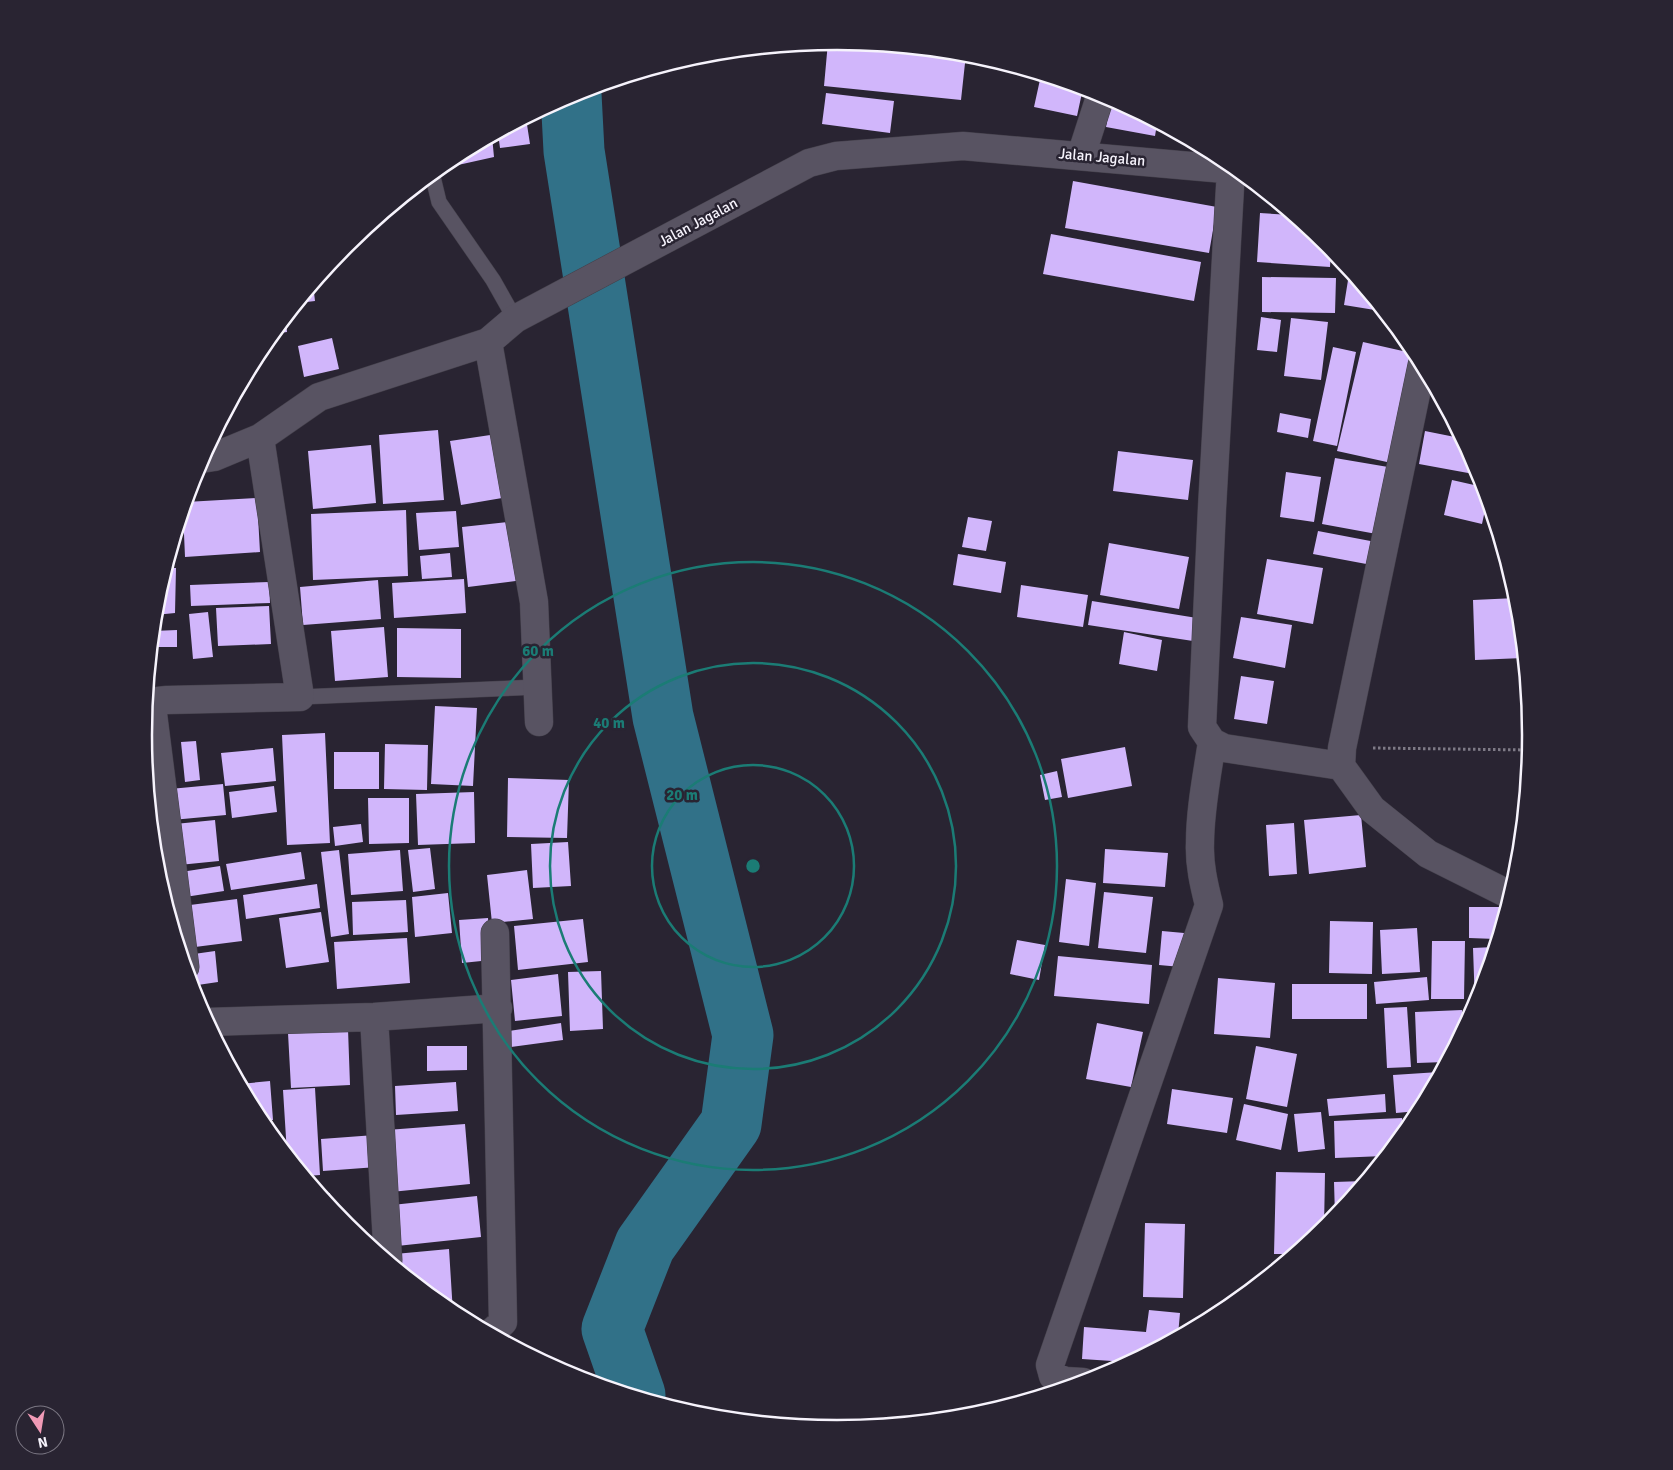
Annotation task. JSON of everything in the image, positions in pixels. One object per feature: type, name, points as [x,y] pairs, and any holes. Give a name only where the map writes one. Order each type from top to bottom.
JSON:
[{"type":"street","points":[[1081,156],[1098,102]]},
{"type":"street","name":"Jalan Jagalan","points":[[211,457],[260,438],[320,397],[488,342],[515,319],[575,289],[809,163],[836,156],[963,146],[1221,168]]},
{"type":"street","points":[[1233,177],[1212,508],[1202,728],[1212,742],[1224,748],[1341,757]]},
{"type":"street","points":[[488,342],[534,602],[539,722]]},
{"type":"street","points":[[1420,376],[1341,757],[1372,809],[1428,854],[1503,891]]},
{"type":"street","points":[[153,705],[158,701],[168,700],[300,697],[260,438]]},
{"type":"street","points":[[153,710],[180,929]]},
{"type":"street","points":[[1065,1381],[1053,1376],[1050,1365],[1208,905],[1200,844],[1206,779],[1212,742]]},
{"type":"street","points":[[495,933],[503,1322],[496,1329]]},
{"type":"street","points":[[215,1022],[374,1017],[498,1008]]},
{"type":"street","points":[[374,1017],[388,1252]]},
{"type":"lane","points":[[434,181],[439,202],[493,280],[515,319]]},
{"type":"lane","points":[[300,697],[538,687]]},
{"type":"path","points":[[1341,757],[1521,750]]},
{"type":"building","points":[[827,50],[881,51],[965,62],[961,100],[824,86]]},
{"type":"building","points":[[1040,81],[1081,95],[1077,116],[1034,107]]},
{"type":"building","points":[[826,93],[894,101],[890,133],[822,124]]},
{"type":"building","points":[[1110,107],[1156,130],[1155,136],[1106,127]]},
{"type":"building","points":[[527,125],[530,144],[500,148],[499,139]]},
{"type":"building","points":[[493,143],[494,157],[455,166]]},
{"type":"building","points":[[1073,181],[1217,207],[1209,253],[1065,228]]},
{"type":"building","points":[[1260,213],[1281,214],[1330,261],[1330,267],[1257,262]]},
{"type":"building","points":[[1051,234],[1201,262],[1194,301],[1043,274]]},
{"type":"building","points":[[1262,277],[1336,278],[1335,313],[1262,312]]},
{"type":"building","points":[[1348,279],[1373,310],[1344,305]]},
{"type":"building","points":[[314,292],[315,301],[306,302]]},
{"type":"building","points":[[1261,317],[1281,320],[1277,352],[1257,350]]},
{"type":"building","points":[[1291,318],[1328,322],[1321,380],[1284,376]]},
{"type":"building","points":[[332,338],[339,369],[304,377],[298,346]]},
{"type":"building","points":[[1363,342],[1404,351],[1414,367],[1396,464],[1337,451]]},
{"type":"building","points":[[1333,347],[1356,352],[1337,446],[1313,441]]},
{"type":"building","points":[[1280,413],[1311,419],[1308,438],[1277,432]]},
{"type":"building","points":[[438,430],[444,500],[383,504],[379,435]]},
{"type":"building","points":[[1425,431],[1453,437],[1469,473],[1419,464]]},
{"type":"building","points":[[497,434],[508,497],[461,505],[450,441]]},
{"type":"building","points":[[371,445],[376,503],[313,509],[308,451]]},
{"type":"building","points":[[1118,451],[1193,460],[1188,500],[1113,491]]},
{"type":"building","points":[[1335,458],[1394,468],[1382,535],[1322,524]]},
{"type":"building","points":[[1286,472],[1321,477],[1314,522],[1280,517]]},
{"type":"building","points":[[1452,480],[1474,485],[1484,513],[1482,524],[1444,515]]},
{"type":"building","points":[[257,498],[260,552],[185,557],[184,529],[193,502]]},
{"type":"building","points":[[406,510],[408,576],[313,580],[311,514]]},
{"type":"building","points":[[456,511],[459,547],[419,550],[416,513]]},
{"type":"building","points":[[968,517],[992,521],[986,551],[962,547]]},
{"type":"building","points":[[516,521],[523,580],[468,587],[462,527]]},
{"type":"building","points":[[1318,531],[1381,543],[1377,566],[1313,554]]},
{"type":"building","points":[[1109,543],[1189,557],[1179,609],[1100,595]]},
{"type":"building","points":[[450,553],[452,577],[422,579],[420,556]]},
{"type":"building","points":[[958,554],[1006,562],[1001,593],[953,585]]},
{"type":"building","points":[[1267,559],[1323,568],[1313,624],[1257,614]]},
{"type":"building","points":[[173,568],[176,568],[175,613],[163,614]]},
{"type":"building","points":[[464,579],[466,613],[394,618],[392,583]]},
{"type":"building","points":[[378,580],[381,619],[303,625],[300,587]]},
{"type":"building","points":[[269,582],[270,603],[191,606],[190,585]]},
{"type":"building","points":[[1021,585],[1088,595],[1083,627],[1017,617]]},
{"type":"building","points":[[1507,598],[1517,658],[1475,660],[1473,600]]},
{"type":"building","points":[[1092,601],[1197,618],[1193,641],[1088,625]]},
{"type":"building","points":[[269,606],[271,644],[218,646],[216,608]]},
{"type":"building","points":[[208,612],[213,657],[193,659],[189,614]]},
{"type":"building","points":[[1241,617],[1292,625],[1285,668],[1233,658]]},
{"type":"building","points":[[384,627],[388,677],[335,681],[331,631]]},
{"type":"building","points":[[397,628],[461,629],[461,678],[397,677]]},
{"type":"building","points":[[177,630],[177,647],[157,647],[160,631]]},
{"type":"building","points":[[1124,632],[1162,640],[1157,671],[1119,664]]},
{"type":"building","points":[[1241,676],[1274,681],[1267,724],[1234,719]]},
{"type":"building","points":[[435,706],[477,708],[473,786],[431,784]]},
{"type":"building","points":[[325,733],[330,843],[287,845],[282,735]]},
{"type":"building","points":[[196,741],[200,780],[185,782],[181,742]]},
{"type":"building","points":[[385,744],[428,745],[427,790],[384,789]]},
{"type":"building","points":[[1125,747],[1132,786],[1068,798],[1061,759]]},
{"type":"building","points":[[273,748],[276,781],[225,786],[221,753]]},
{"type":"building","points":[[334,752],[379,752],[379,789],[334,789]]},
{"type":"building","points":[[1057,771],[1062,797],[1045,800],[1040,775]]},
{"type":"building","points":[[508,778],[569,780],[567,838],[507,837]]},
{"type":"building","points":[[223,784],[226,815],[172,820],[170,789]]},
{"type":"building","points":[[274,786],[277,812],[232,818],[229,792]]},
{"type":"building","points":[[474,792],[475,843],[418,845],[416,794]]},
{"type":"building","points":[[368,798],[409,798],[409,843],[369,844]]},
{"type":"building","points":[[1361,815],[1366,867],[1309,874],[1304,820]]},
{"type":"building","points":[[215,820],[219,861],[179,865],[175,824]]},
{"type":"building","points":[[1294,823],[1297,874],[1269,876],[1266,825]]},
{"type":"building","points":[[361,824],[363,842],[335,846],[333,827]]},
{"type":"building","points":[[158,831],[163,831],[166,872],[165,869]]},
{"type":"building","points":[[568,842],[571,886],[533,888],[531,844]]},
{"type":"building","points":[[430,848],[435,889],[413,892],[408,850]]},
{"type":"building","points":[[1105,849],[1168,853],[1165,887],[1103,883]]},
{"type":"building","points":[[339,850],[349,934],[331,937],[321,852]]},
{"type":"building","points":[[400,850],[403,891],[351,895],[348,854]]},
{"type":"building","points":[[301,852],[305,879],[231,890],[226,864]]},
{"type":"building","points":[[220,866],[224,891],[185,897],[181,872]]},
{"type":"building","points":[[527,870],[533,919],[492,923],[487,875]]},
{"type":"building","points":[[1066,879],[1096,883],[1089,946],[1059,942]]},
{"type":"building","points":[[317,884],[320,908],[246,919],[243,895]]},
{"type":"building","points":[[1104,892],[1153,897],[1146,953],[1098,948]]},
{"type":"building","points":[[448,893],[452,933],[415,937],[412,897]]},
{"type":"building","points":[[237,899],[242,941],[195,947],[190,905]]},
{"type":"building","points":[[406,900],[408,932],[353,935],[352,902]]},
{"type":"building","points":[[1469,907],[1499,907],[1490,939],[1469,938]]},
{"type":"building","points":[[321,912],[329,962],[286,968],[279,918]]},
{"type":"building","points":[[488,918],[491,960],[462,963],[459,920]]},
{"type":"building","points":[[583,919],[588,962],[518,970],[514,926]]},
{"type":"building","points":[[1330,921],[1373,922],[1372,974],[1329,973]]},
{"type":"building","points":[[1417,928],[1420,972],[1382,974],[1380,930]]},
{"type":"building","points":[[1162,931],[1184,933],[1181,967],[1159,965]]},
{"type":"building","points":[[407,938],[410,983],[337,989],[334,942]]},
{"type":"building","points":[[1017,940],[1045,945],[1039,980],[1010,974]]},
{"type":"building","points":[[1432,941],[1465,941],[1464,999],[1431,999]]},
{"type":"building","points":[[1487,947],[1474,983],[1473,948]]},
{"type":"building","points":[[215,951],[218,982],[199,985],[188,955]]},
{"type":"building","points":[[1058,956],[1152,965],[1149,1004],[1054,996]]},
{"type":"building","points":[[601,971],[603,1029],[570,1031],[568,972]]},
{"type":"building","points":[[558,974],[562,1016],[515,1021],[511,980]]},
{"type":"building","points":[[1427,977],[1429,1000],[1376,1004],[1374,982]]},
{"type":"building","points":[[1218,978],[1275,983],[1270,1038],[1214,1034]]},
{"type":"building","points":[[1292,984],[1367,984],[1367,1019],[1292,1019]]},
{"type":"building","points":[[1407,1007],[1411,1067],[1387,1068],[1384,1008]]},
{"type":"building","points":[[1462,1010],[1451,1038],[1438,1062],[1417,1063],[1415,1012]]},
{"type":"building","points":[[561,1023],[563,1040],[511,1047],[509,1031]]},
{"type":"building","points":[[1097,1023],[1143,1032],[1131,1087],[1086,1079]]},
{"type":"building","points":[[348,1029],[350,1085],[291,1088],[288,1033]]},
{"type":"building","points":[[427,1046],[467,1046],[467,1070],[427,1071]]},
{"type":"building","points":[[1256,1046],[1297,1054],[1287,1107],[1246,1099]]},
{"type":"building","points":[[1433,1072],[1409,1112],[1396,1113],[1393,1075]]},
{"type":"building","points":[[270,1081],[273,1120],[270,1120],[267,1116],[247,1083]]},
{"type":"building","points":[[456,1082],[458,1111],[396,1115],[395,1086]]},
{"type":"building","points":[[315,1088],[320,1175],[312,1176],[286,1143],[283,1090]]},
{"type":"building","points":[[1172,1089],[1233,1098],[1227,1133],[1167,1124]]},
{"type":"building","points":[[1385,1094],[1386,1112],[1329,1116],[1327,1099]]},
{"type":"building","points":[[1244,1104],[1288,1114],[1281,1150],[1236,1140]]},
{"type":"building","points":[[1321,1112],[1325,1149],[1298,1152],[1294,1114]]},
{"type":"building","points":[[1402,1118],[1402,1121],[1377,1156],[1335,1158],[1334,1121]]},
{"type":"building","points":[[465,1124],[470,1184],[391,1192],[387,1130]]},
{"type":"building","points":[[375,1135],[377,1167],[323,1171],[321,1139]]},
{"type":"building","points":[[1276,1172],[1325,1173],[1324,1216],[1283,1254],[1274,1254]]},
{"type":"building","points":[[1357,1181],[1335,1205],[1334,1182]]},
{"type":"building","points":[[477,1196],[481,1237],[397,1246],[392,1205]]},
{"type":"building","points":[[1145,1223],[1185,1224],[1183,1298],[1143,1297]]},
{"type":"building","points":[[449,1249],[452,1302],[395,1259],[395,1254]]},
{"type":"building","points":[[1149,1310],[1180,1313],[1179,1328],[1114,1361],[1082,1359],[1084,1327],[1146,1332]]},
{"type":"waterway","points":[[571,103],[574,151],[663,717],[743,1035],[731,1124],[645,1245],[612,1329],[633,1389]]}]
